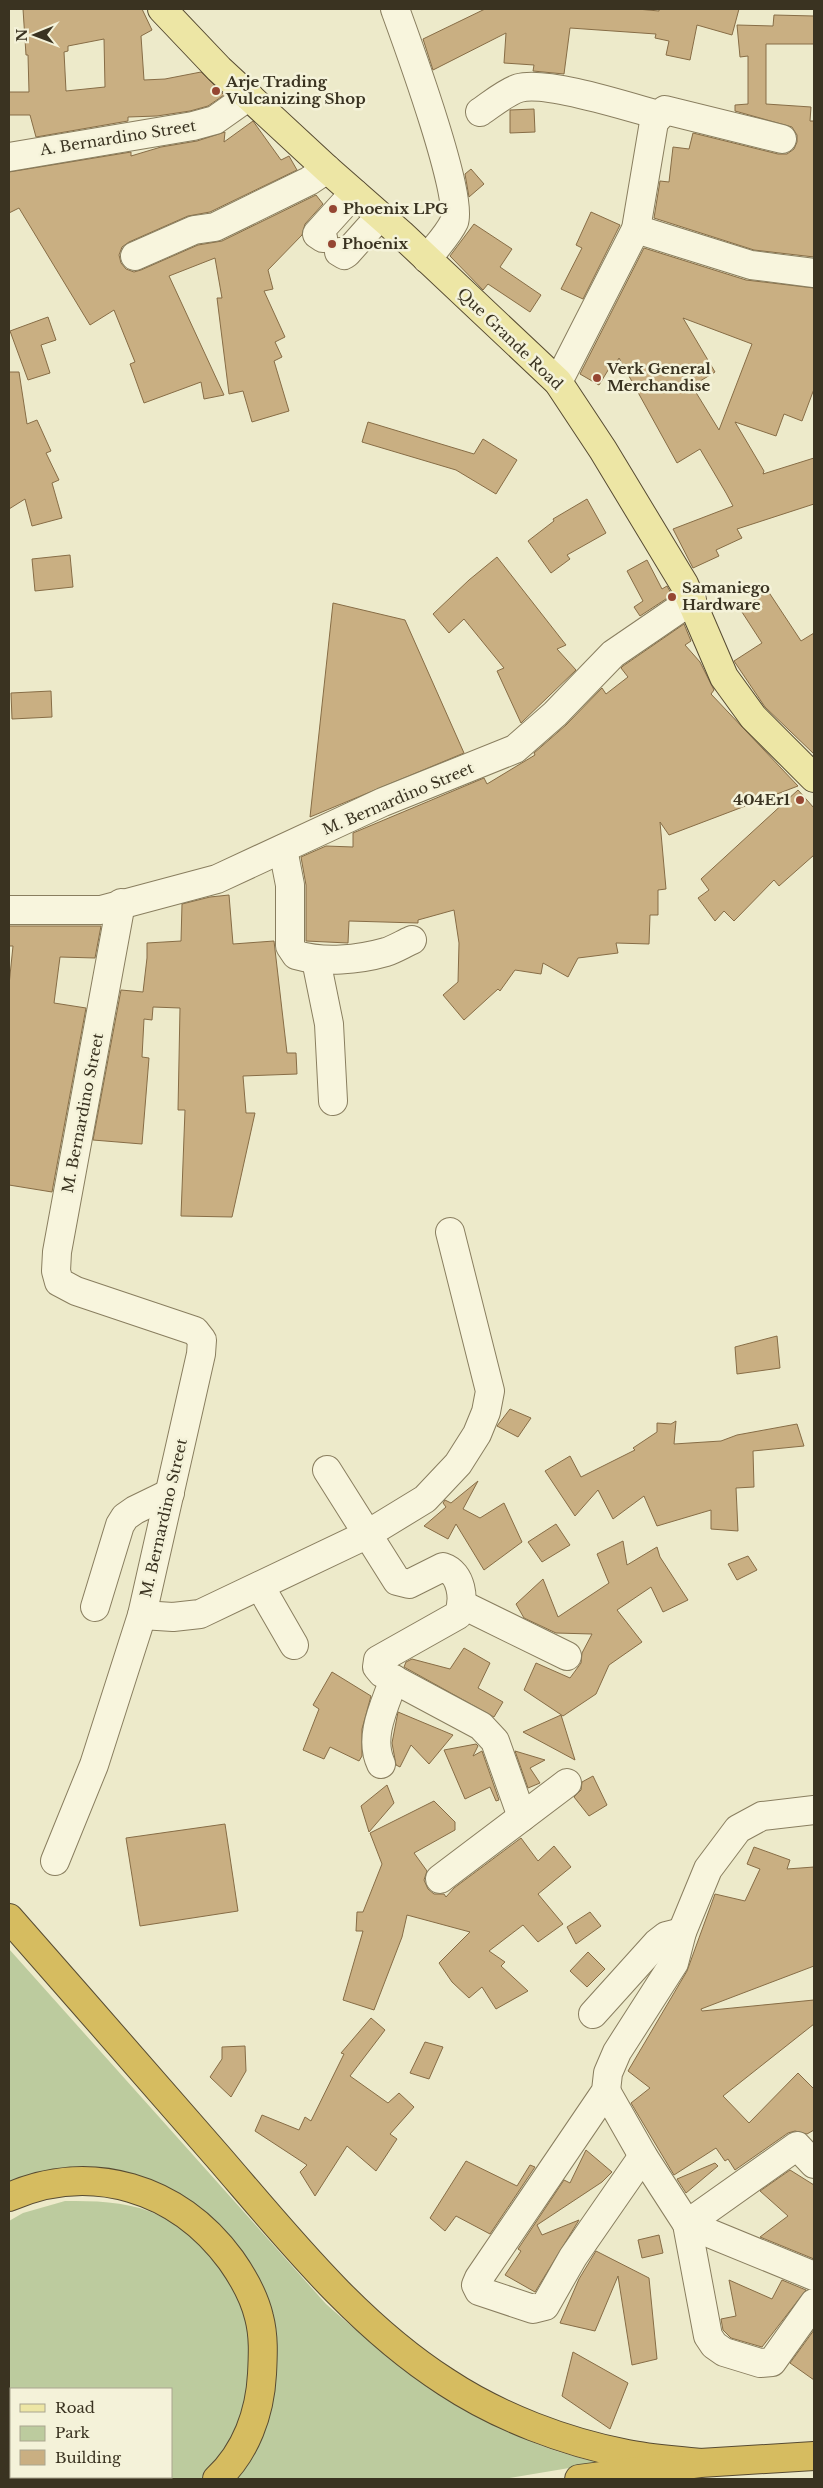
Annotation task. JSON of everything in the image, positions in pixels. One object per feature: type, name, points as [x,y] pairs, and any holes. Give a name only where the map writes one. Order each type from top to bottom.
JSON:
[{"type":"highway","points":[[9,1918],[299,2250],[356,2309],[404,2352],[446,2383],[498,2411],[557,2435],[628,2454],[700,2463]]},
{"type":"highway","points":[[9,2197],[32,2187],[80,2180],[130,2187],[171,2204],[197,2221],[223,2250],[251,2292],[259,2318],[264,2348],[261,2397],[248,2438],[217,2479]]},
{"type":"highway","points":[[579,2479],[700,2463],[814,2456]]},
{"type":"main road","name":"Que Grande Road","points":[[162,9],[249,96],[558,382],[604,450],[692,600],[724,677],[753,717],[814,778]]},
{"type":"street","points":[[395,9],[424,93],[454,193],[454,222],[427,259]]},
{"type":"street","points":[[480,112],[517,88],[528,86],[591,96],[658,115]]},
{"type":"street","name":"A. Bernardino Street","points":[[9,156],[193,126],[215,120],[249,96]]},
{"type":"street","points":[[558,382],[636,229],[654,122],[658,115],[664,110],[782,139]]},
{"type":"street","points":[[136,256],[194,230],[215,227],[309,181],[327,169]]},
{"type":"street","points":[[354,193],[317,234],[344,255],[347,254],[380,216]]},
{"type":"street","points":[[636,229],[751,265],[814,273]]},
{"type":"street","name":"M. Bernardino Street","points":[[55,1861],[94,1765],[142,1615],[201,1354],[202,1340],[195,1331],[188,1328],[76,1290],[60,1282],[56,1271],[57,1252],[121,903],[217,880],[383,802],[515,749],[555,714],[613,654],[692,600]]},
{"type":"street","points":[[284,849],[290,885],[290,946],[296,955],[316,960],[350,958],[387,952],[412,940]]},
{"type":"street","points":[[9,910],[86,911],[121,903]]},
{"type":"street","points":[[316,960],[329,1024],[333,1101]]},
{"type":"street","points":[[142,1615],[173,1617],[200,1614],[260,1586],[366,1535],[425,1499],[458,1464],[477,1434],[486,1412],[490,1391],[450,1232]]},
{"type":"street","points":[[327,1470],[396,1581],[409,1584],[443,1567],[449,1569],[461,1590],[463,1605],[458,1614],[378,1660],[378,1667],[382,1673],[464,1714],[481,1726],[496,1741],[522,1817]]},
{"type":"street","points":[[96,1607],[120,1525],[125,1516],[170,1493]]},
{"type":"street","points":[[260,1586],[294,1645]]},
{"type":"street","points":[[463,1605],[566,1656]]},
{"type":"street","points":[[381,1764],[376,1755],[377,1732],[394,1679]]},
{"type":"street","points":[[440,1879],[566,1783]]},
{"type":"street","points":[[643,2156],[573,2257],[545,2306],[533,2309],[479,2292],[476,2285],[479,2278],[606,2091],[608,2073],[617,2052],[674,1963],[682,1932],[708,1869],[738,1829],[762,1816],[813,1814]]},
{"type":"street","points":[[593,2014],[657,1943],[666,1936],[682,1932]]},
{"type":"street","points":[[606,2091],[643,2156],[687,2224],[704,2325],[714,2345],[724,2352],[768,2364],[772,2362],[814,2303]]},
{"type":"street","points":[[687,2224],[797,2146],[814,2164]]},
{"type":"street","points":[[687,2224],[814,2276]]},
{"type":"green space","points":[[9,1949],[326,2304],[350,2325],[426,2382],[480,2415],[537,2444],[599,2463],[504,2479],[229,2479],[274,2346],[176,2195],[9,2187]]},
{"type":"green space","points":[[65,2201],[108,2202],[140,2208],[181,2228],[207,2251],[227,2277],[241,2308],[250,2340],[252,2373],[247,2407],[236,2439],[207,2479],[9,2479],[9,2221],[23,2213]]},
{"type":"building","points":[[23,9],[142,9],[152,30],[141,36],[144,80],[165,79],[201,72],[224,95],[208,106],[190,111],[157,116],[128,117],[128,121],[36,137],[30,115],[9,115],[9,92],[29,92],[28,55],[26,55]],"holes":[[[104,39],[105,87],[66,91],[64,52],[68,51],[68,46]]]},
{"type":"building","points":[[485,9],[637,9],[659,11],[659,9],[739,9],[732,35],[697,25],[690,60],[666,55],[669,41],[655,38],[656,34],[570,28],[564,74],[533,71],[534,65],[504,63],[506,33],[433,70],[423,39]]},
{"type":"building","points":[[774,15],[814,16],[814,44],[766,44],[766,104],[811,107],[810,121],[814,121],[814,257],[754,250],[654,218],[660,181],[669,182],[673,147],[689,149],[693,133],[778,154],[787,154],[794,149],[797,135],[792,127],[735,111],[735,105],[748,104],[748,56],[740,57],[737,25],[773,26]]},
{"type":"building","points":[[534,109],[535,132],[510,133],[510,110]]},
{"type":"building","points":[[253,121],[281,160],[289,156],[297,170],[210,212],[188,216],[129,242],[122,247],[119,255],[121,263],[126,269],[134,272],[141,270],[198,245],[222,241],[316,195],[323,204],[305,224],[302,235],[268,270],[273,289],[264,291],[285,337],[275,342],[282,357],[274,361],[289,411],[252,422],[243,391],[229,394],[217,298],[222,298],[215,258],[169,276],[224,395],[204,399],[201,382],[144,403],[130,364],[135,362],[114,310],[90,325],[19,208],[9,213],[9,172],[131,152],[131,156],[161,147],[197,141],[225,132],[224,142]]},
{"type":"building","points":[[471,169],[484,184],[469,197],[465,174]]},
{"type":"building","points":[[591,212],[620,225],[583,299],[561,289],[582,248],[576,245]]},
{"type":"building","points":[[474,224],[512,249],[500,267],[541,295],[530,312],[488,284],[483,290],[450,256]]},
{"type":"building","points":[[644,248],[746,280],[814,288],[814,389],[802,421],[784,414],[776,436],[735,422],[764,471],[763,474],[814,458],[814,504],[737,529],[742,538],[716,550],[719,556],[693,568],[673,529],[733,506],[726,493],[700,449],[677,463],[619,358],[613,369],[610,367],[599,385],[580,374]],"holes":[[[683,318],[752,344],[719,430],[692,386],[715,372]]]},
{"type":"building","points":[[48,317],[56,340],[41,345],[50,373],[28,380],[10,331]]},
{"type":"building","points":[[9,372],[19,372],[27,424],[37,420],[51,451],[46,453],[59,480],[52,483],[62,518],[32,526],[25,499],[9,509]]},
{"type":"building","points":[[368,422],[474,454],[483,439],[517,460],[496,494],[456,470],[362,442]]},
{"type":"building","points":[[587,499],[606,533],[567,555],[570,559],[551,573],[528,541],[554,521],[553,519]]},
{"type":"building","points":[[70,555],[73,587],[35,591],[32,559]]},
{"type":"building","points":[[497,557],[566,645],[557,649],[576,670],[521,723],[497,671],[504,668],[464,619],[449,633],[433,614]]},
{"type":"building","points":[[647,560],[662,589],[667,586],[672,595],[640,616],[634,607],[643,601],[627,571]]},
{"type":"building","points":[[768,591],[801,641],[814,633],[814,754],[765,707],[734,661],[762,643],[740,609]]},
{"type":"building","points":[[333,603],[405,620],[464,753],[310,817]]},
{"type":"building","points":[[684,624],[691,641],[685,645],[700,662],[714,690],[711,694],[798,786],[669,835],[660,822],[666,889],[658,890],[658,915],[650,915],[649,944],[616,943],[618,953],[578,958],[568,977],[543,963],[541,974],[515,970],[500,991],[498,989],[464,1020],[443,995],[458,982],[459,943],[454,910],[418,920],[418,923],[349,921],[348,943],[306,941],[306,885],[301,857],[326,846],[353,847],[353,833],[484,778],[487,784],[535,755],[534,753],[566,725],[602,688],[606,694],[628,677],[621,668],[623,666]]},
{"type":"building","points":[[51,691],[52,717],[12,719],[11,693]]},
{"type":"building","points":[[798,790],[814,808],[814,855],[779,886],[774,880],[734,921],[724,911],[715,921],[698,898],[709,890],[701,879]]},
{"type":"building","points":[[229,895],[233,944],[274,941],[287,1053],[296,1053],[297,1074],[243,1076],[246,1113],[255,1113],[232,1217],[181,1216],[185,1110],[178,1110],[180,1008],[153,1007],[152,1020],[144,1019],[142,1057],[149,1058],[142,1144],[93,1140],[121,990],[143,992],[147,943],[181,941],[182,904],[210,897]]},
{"type":"building","points":[[9,926],[101,926],[95,958],[60,957],[54,1003],[86,1008],[52,1192],[9,1185],[9,985],[13,946],[9,946]]},
{"type":"building","points":[[777,1336],[780,1368],[737,1374],[735,1347]]},
{"type":"building","points":[[510,1409],[531,1418],[518,1437],[497,1426]]},
{"type":"building","points":[[676,1421],[674,1444],[721,1441],[737,1435],[797,1424],[804,1446],[753,1451],[754,1487],[736,1488],[738,1531],[711,1529],[711,1510],[657,1526],[644,1496],[613,1519],[598,1490],[575,1516],[545,1471],[570,1456],[581,1477],[635,1450],[633,1448],[657,1432],[657,1423],[671,1424]]},
{"type":"building","points":[[478,1481],[463,1509],[480,1518],[504,1503],[522,1542],[484,1570],[456,1524],[448,1539],[424,1526],[446,1507],[443,1503],[445,1500],[451,1503]]},
{"type":"building","points":[[556,1524],[570,1545],[542,1562],[528,1542]]},
{"type":"building","points":[[623,1541],[627,1565],[657,1547],[660,1557],[688,1600],[663,1612],[651,1587],[617,1610],[642,1642],[609,1665],[596,1694],[563,1716],[524,1690],[536,1663],[570,1678],[581,1663],[582,1653],[592,1634],[556,1633],[524,1618],[516,1604],[543,1579],[558,1617],[609,1583],[597,1554]]},
{"type":"building","points":[[748,1556],[757,1570],[737,1580],[728,1564]]},
{"type":"building","points":[[464,1648],[490,1663],[478,1688],[503,1702],[494,1717],[404,1667],[406,1662],[412,1659],[450,1669]]},
{"type":"building","points":[[332,1672],[371,1696],[362,1729],[362,1756],[359,1761],[330,1747],[324,1759],[303,1750],[319,1709],[313,1705]]},
{"type":"building","points":[[398,1712],[453,1735],[429,1764],[411,1745],[400,1767],[396,1765],[392,1743]]},
{"type":"building","points":[[561,1715],[575,1760],[523,1732]]},
{"type":"building","points":[[476,1744],[478,1746],[473,1756],[482,1751],[499,1800],[496,1801],[490,1787],[465,1799],[444,1750]]},
{"type":"building","points":[[515,1751],[545,1760],[530,1768],[540,1783],[528,1788]]},
{"type":"building","points":[[593,1776],[607,1805],[589,1816],[574,1797],[581,1790],[582,1782]]},
{"type":"building","points":[[387,1785],[394,1803],[369,1832],[361,1806]]},
{"type":"building","points":[[434,1801],[455,1822],[455,1830],[414,1853],[427,1871],[424,1880],[428,1889],[434,1894],[444,1894],[446,1897],[454,1888],[521,1838],[538,1861],[554,1846],[571,1867],[538,1894],[563,1924],[538,1942],[523,1925],[489,1951],[505,1962],[501,1966],[528,1991],[496,2009],[482,1987],[469,1998],[452,1982],[439,1963],[470,1932],[407,1915],[402,1937],[374,2010],[343,2000],[363,1931],[356,1931],[357,1912],[363,1912],[382,1864],[370,1833]]},
{"type":"building","points":[[225,1824],[238,1911],[140,1926],[126,1838]]},
{"type":"building","points":[[754,1847],[790,1860],[787,1869],[814,1867],[814,1966],[701,2009],[702,2011],[814,2000],[814,2024],[723,2096],[749,2123],[798,2073],[814,2089],[814,2130],[807,2134],[795,2131],[788,2133],[735,2170],[728,2159],[725,2161],[716,2148],[674,2175],[631,2103],[650,2088],[628,2071],[687,1971],[715,1894],[745,1901],[760,1869],[747,1864]]},
{"type":"building","points":[[590,1912],[601,1926],[576,1944],[567,1927]]},
{"type":"building","points":[[588,1952],[605,1969],[587,1987],[570,1971]]},
{"type":"building","points":[[371,2018],[385,2030],[350,2076],[388,2103],[399,2093],[414,2107],[390,2134],[397,2139],[376,2171],[347,2146],[315,2196],[300,2172],[307,2165],[255,2131],[262,2115],[299,2130],[305,2117],[311,2121],[344,2054],[341,2053]]},
{"type":"building","points":[[425,2042],[443,2047],[429,2079],[410,2073]]},
{"type":"building","points":[[245,2046],[246,2071],[231,2097],[210,2077],[222,2059],[222,2047]]},
{"type":"building","points":[[586,2150],[612,2172],[602,2182],[537,2225],[542,2235],[579,2220],[535,2292],[505,2275],[521,2251],[518,2249],[564,2180],[570,2183]]},
{"type":"building","points":[[466,2161],[517,2186],[530,2165],[535,2167],[490,2234],[456,2216],[445,2231],[430,2218]]},
{"type":"building","points":[[715,2163],[718,2166],[686,2193],[677,2179]]},
{"type":"building","points":[[790,2170],[814,2185],[814,2259],[760,2237],[788,2216],[760,2191]]},
{"type":"building","points":[[659,2235],[663,2253],[642,2258],[638,2240]]},
{"type":"building","points":[[596,2251],[649,2278],[657,2359],[632,2365],[618,2276],[595,2331],[560,2323],[579,2279]]},
{"type":"building","points":[[729,2280],[772,2299],[782,2280],[806,2290],[762,2347],[731,2338],[723,2330],[721,2319],[736,2316]]},
{"type":"building","points":[[814,2330],[814,2380],[790,2363]]},
{"type":"building","points":[[573,2352],[628,2383],[610,2429],[562,2396]]},
{"type":"place","name":"Arje Trading Vulcanizing Shop","points":[[216,91]]},
{"type":"place","name":"Phoenix LPG","points":[[333,209]]},
{"type":"place","name":"Phoenix","points":[[332,244]]},
{"type":"place","name":"Verk General Merchandise","points":[[597,378]]},
{"type":"place","name":"Samaniego Hardware","points":[[672,597]]},
{"type":"place","name":"404Er1","points":[[800,800]]}]
